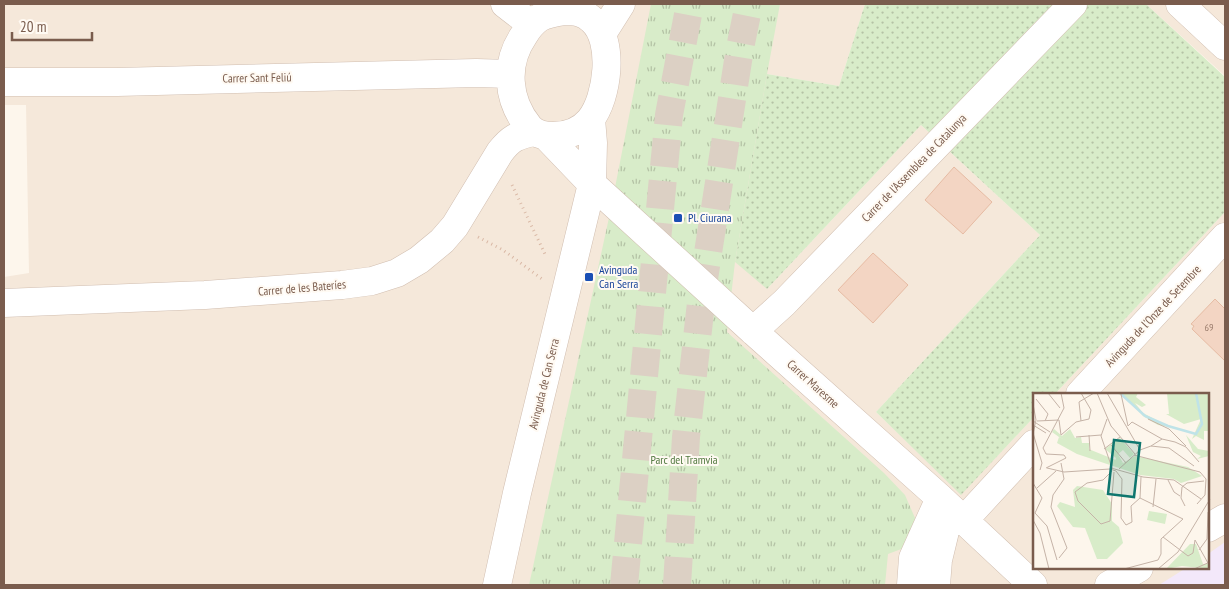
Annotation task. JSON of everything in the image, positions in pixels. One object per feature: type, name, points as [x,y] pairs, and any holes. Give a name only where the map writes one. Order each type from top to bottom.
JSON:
[{"type":"street","points":[[504,4],[531,24]]},
{"type":"street","points":[[602,34],[594,21],[574,7],[541,17],[531,24],[519,41],[510,74],[512,89],[516,105],[523,120],[540,134],[568,134],[578,130],[591,119],[602,96],[606,80],[607,61],[602,34],[605,4]]},
{"type":"street","points":[[602,34],[621,4]]},
{"type":"street","name":"Carrer de l'Assemblea de Catalunya","points":[[753,331],[791,296],[1073,4]]},
{"type":"street","points":[[1180,4],[1225,46]]},
{"type":"street","name":"Carrer Sant Feliú","points":[[4,82],[117,82],[476,72],[510,74]]},
{"type":"street","points":[[591,119],[593,143],[592,184]]},
{"type":"street","name":"Carrer Maresme","points":[[540,134],[592,184],[940,498],[1033,585]]},
{"type":"street","name":"Carrer de les Bateríes","points":[[4,303],[205,295],[372,281],[397,273],[419,260],[442,242],[456,226],[500,152],[509,142],[519,135],[540,134]]},
{"type":"street","name":"Avinguda de Can Serra","points":[[497,585],[517,493],[592,184]]},
{"type":"street","name":"Avinguda de l'Onze de Setembre","points":[[1081,393],[1225,237]]},
{"type":"street","points":[[4,288],[50,302]]},
{"type":"street","points":[[964,520],[1033,445]]},
{"type":"street","points":[[911,585],[913,558],[940,498]]},
{"type":"street","points":[[936,585],[938,560],[945,531],[940,498]]},
{"type":"street","points":[[1209,527],[1225,518]]},
{"type":"street","points":[[1109,585],[1137,569]]},
{"type":"path","points":[[493,165],[507,175],[545,254],[553,258]]},
{"type":"path","points":[[456,226],[503,250],[542,280],[567,290]]},
{"type":"shaded area","points":[[4,4],[865,4],[839,86],[767,74],[767,289],[921,125],[1040,235],[876,412],[961,494],[1033,418],[1033,569],[1209,569],[1209,393],[1056,393],[1225,212],[1225,585],[4,585],[4,277],[29,273],[26,105],[4,105]]},
{"type":"shaded area","points":[[1146,4],[1225,4],[1225,76]]},
{"type":"shaded area","points":[[1225,542],[1225,585],[1159,585],[1184,569],[1209,569],[1209,553]]},
{"type":"green space","name":"Parc del Tramvia","points":[[651,4],[780,4],[735,262],[727,332],[884,473],[905,495],[915,518],[912,545],[888,554],[885,585],[529,585],[610,213]]},
{"type":"green space","points":[[865,4],[1146,4],[1225,77],[1225,212],[1056,393],[1033,393],[1033,418],[961,495],[876,412],[1040,235],[921,125],[767,289],[735,262],[767,74],[839,86]]},
{"type":"building","points":[[954,167],[992,202],[963,234],[925,200]]},
{"type":"building","points":[[873,253],[908,285],[873,323],[838,290]]},
{"type":"building","points":[[1215,299],[1225,309],[1225,361],[1192,329],[1194,326],[1191,324]]},
{"type":"tunnel","points":[[624,585],[669,115],[690,4]]},
{"type":"tunnel","points":[[677,585],[686,437],[703,285],[740,48],[749,4]]},
{"type":"place","name":"Pl. Ciurana","points":[[678,218]]},
{"type":"place","name":"Avinguda Can Serra","points":[[589,277]]}]
